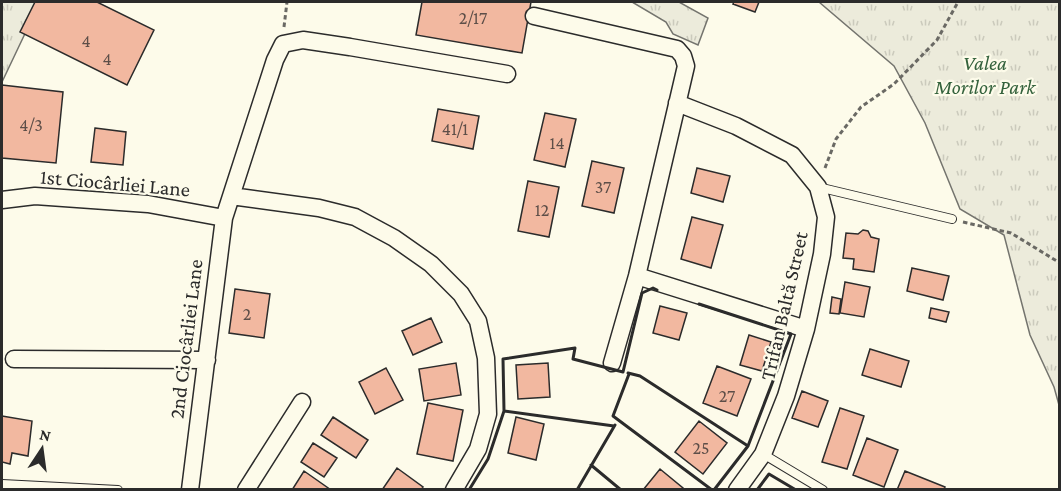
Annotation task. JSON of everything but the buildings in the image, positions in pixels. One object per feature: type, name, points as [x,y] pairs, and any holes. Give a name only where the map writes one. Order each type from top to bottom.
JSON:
[{"type":"street","points":[[534,16],[677,49],[686,66],[637,276],[612,363]]},
{"type":"street","points":[[283,44],[303,40],[350,46],[507,74]]},
{"type":"street","name":"2nd Ciocârliei Lane","points":[[190,489],[224,218],[275,60],[283,44]]},
{"type":"street","points":[[677,103],[736,126],[792,155],[818,187]]},
{"type":"street","name":"Trifan Baltă Street","points":[[737,489],[763,454],[786,396],[806,329],[822,254],[826,217],[818,187]]},
{"type":"street","name":"1st Ciocârliei Lane","points":[[2,200],[35,196],[148,204],[224,218]]},
{"type":"street","points":[[231,196],[319,208],[355,217],[394,238],[431,264],[461,294],[478,321],[486,358],[488,414],[478,448],[454,489]]},
{"type":"street","points":[[637,276],[806,329]]},
{"type":"street","points":[[14,359],[207,360]]},
{"type":"street","points":[[246,489],[302,402]]},
{"type":"lane","points":[[818,187],[952,219]]},
{"type":"lane","points":[[763,454],[823,489]]},
{"type":"lane","points":[[2,483],[118,489]]},
{"type":"path","points":[[283,44],[287,2]]},
{"type":"path","points":[[818,187],[836,139],[861,107],[894,84],[937,40],[958,2]]},
{"type":"path","points":[[952,219],[1011,233],[1059,263]]},
{"type":"green space","points":[[2,2],[40,2],[2,82]]},
{"type":"green space","points":[[632,2],[679,2],[708,18],[698,45],[673,34],[666,22]]},
{"type":"green space","name":"Valea Morilor Park","points":[[819,2],[1059,2],[1059,405],[1054,387],[1030,335],[1004,235],[960,209],[925,123],[894,66]]},
{"type":"wall","points":[[469,490],[488,459],[504,411],[503,359],[575,348],[573,359],[623,372],[642,293],[653,288],[657,290]]},
{"type":"wall","points":[[699,304],[791,334],[748,446],[714,490]]},
{"type":"wall","points":[[628,373],[640,376],[748,446]]},
{"type":"wall","points":[[629,374],[613,416],[712,490]]},
{"type":"wall","points":[[504,411],[614,426]]},
{"type":"wall","points":[[577,490],[615,425]]},
{"type":"wall","points":[[591,465],[621,490]]},
{"type":"wall","points":[[757,490],[769,474],[796,490]]}]
